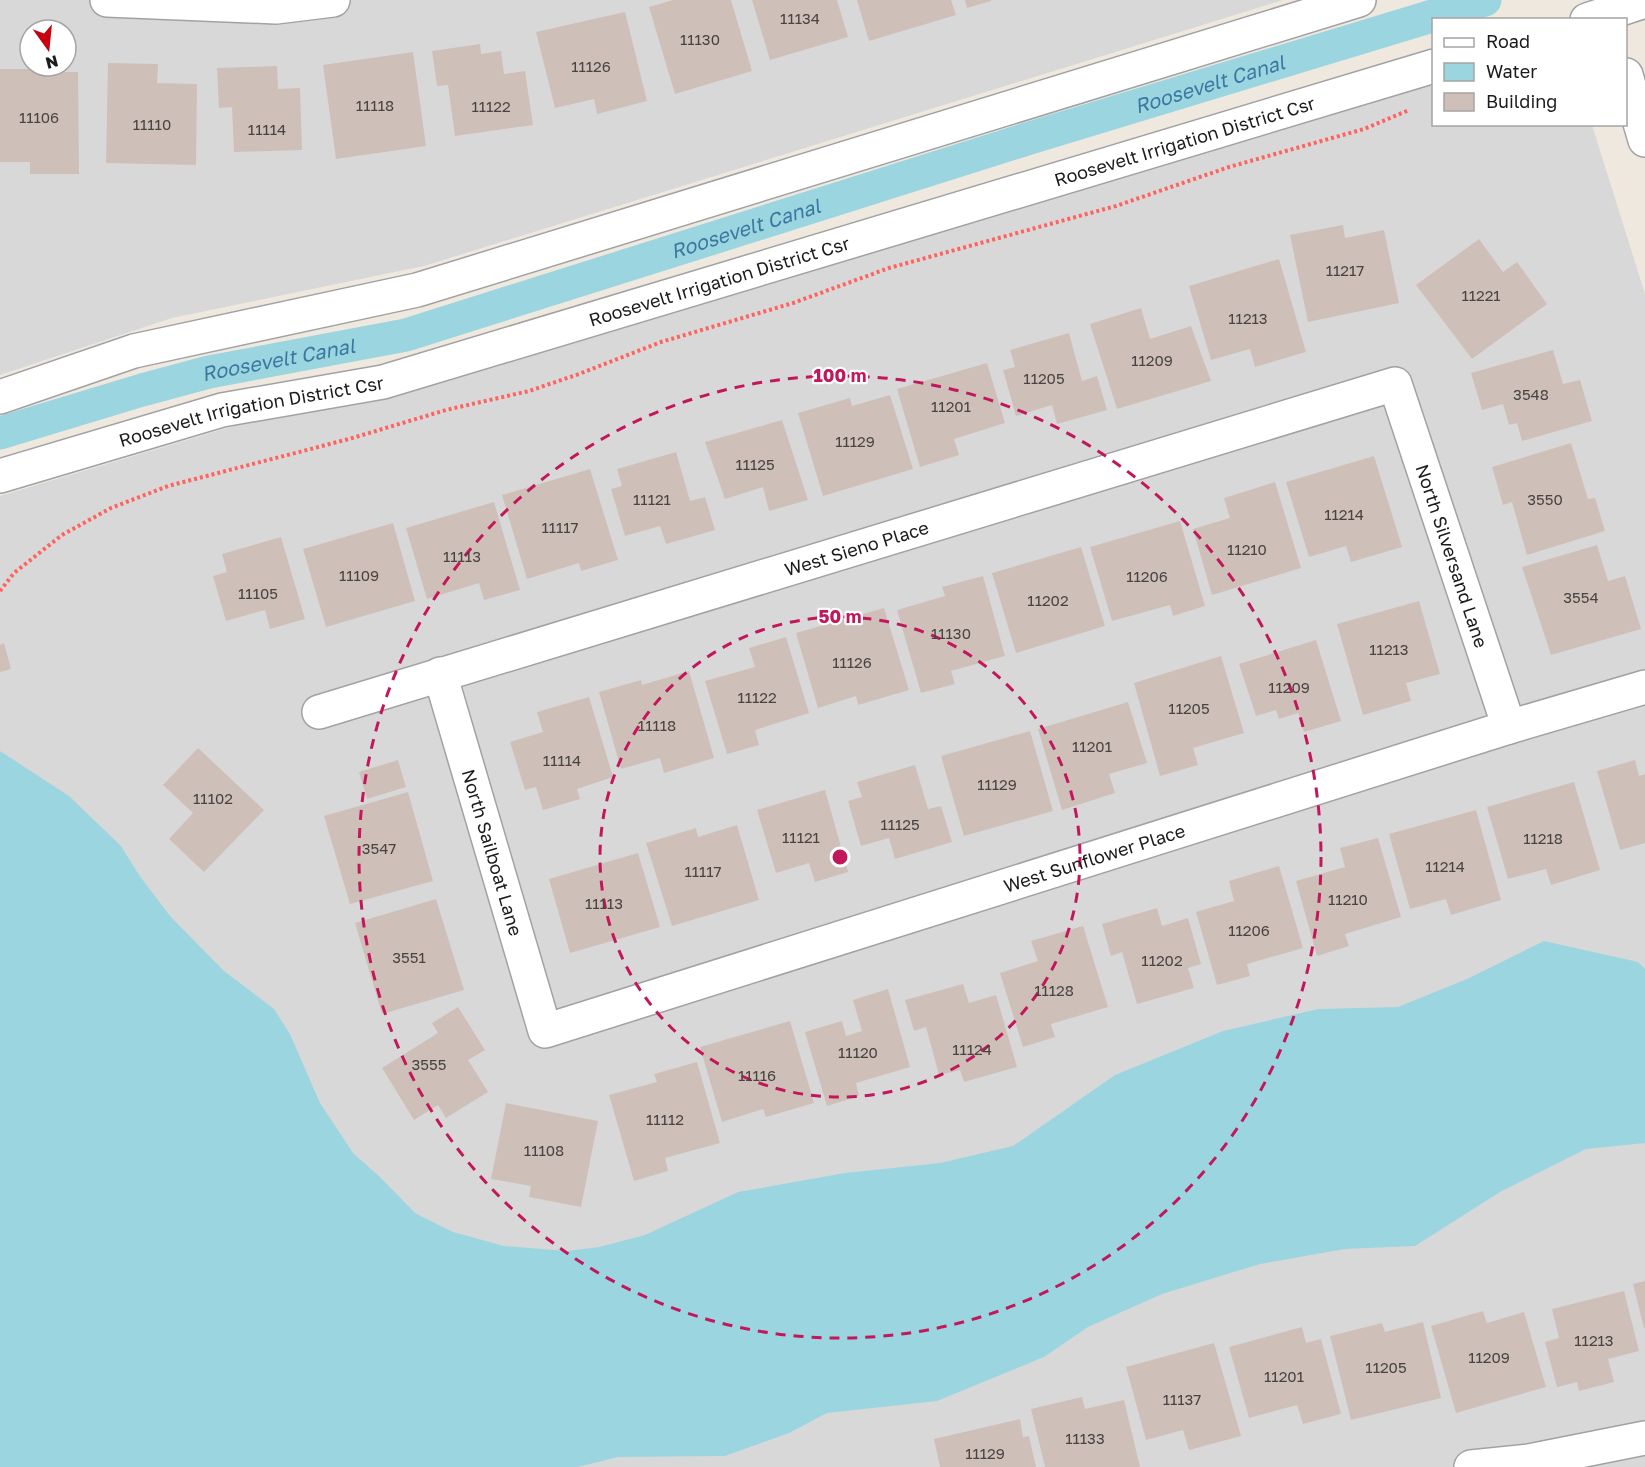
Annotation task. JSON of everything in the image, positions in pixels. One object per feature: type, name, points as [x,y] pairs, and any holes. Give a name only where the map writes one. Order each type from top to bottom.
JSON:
[{"type":"street","points":[[107,0],[276,7],[333,0]]},
{"type":"street","points":[[0,397],[134,351],[417,290],[1359,0]]},
{"type":"street","points":[[1601,13],[1645,2]]},
{"type":"street","name":"Roosevelt Irrigation District Csr","points":[[0,477],[222,410],[394,379],[1432,67]]},
{"type":"street","points":[[1627,78],[1645,140]]},
{"type":"street","name":"West Sieno Place","points":[[319,711],[1395,384]]},
{"type":"street","name":"North Silversand Lane","points":[[1395,384],[1509,727]]},
{"type":"street","name":"North Sailboat Lane","points":[[440,674],[545,1031]]},
{"type":"street","name":"West Sunflower Place","points":[[545,1031],[1509,727],[1645,687]]},
{"type":"street","points":[[1471,1467],[1529,1461],[1645,1438]]},
{"type":"path","points":[[0,591],[14,573],[62,535],[111,508],[168,486],[349,439],[446,410],[529,391],[661,342],[793,303],[889,268],[1116,206],[1230,167],[1364,129],[1414,108]]},
{"type":"shaded area","points":[[0,0],[1283,0],[424,266],[172,318],[0,375]]},
{"type":"shaded area","points":[[1432,83],[1432,126],[1592,126],[1645,294],[1645,1467],[0,1467],[0,496],[247,422]]},
{"type":"water","points":[[0,751],[69,796],[121,846],[139,875],[170,916],[224,971],[274,1009],[290,1034],[320,1103],[353,1153],[415,1213],[453,1232],[504,1246],[567,1251],[599,1247],[645,1235],[738,1192],[845,1173],[940,1163],[1013,1146],[1115,1075],[1223,1031],[1318,1009],[1398,1007],[1467,979],[1544,941],[1638,962],[1645,969],[1645,1143],[1586,1149],[1500,1192],[1415,1246],[1345,1249],[1260,1264],[1162,1294],[1088,1327],[1044,1357],[937,1401],[827,1413],[789,1433],[725,1456],[618,1457],[578,1467],[0,1467]]},
{"type":"building","points":[[673,0],[731,0],[752,71],[675,94],[649,7]]},
{"type":"building","points":[[752,0],[837,0],[848,37],[770,60]]},
{"type":"building","points":[[857,0],[951,0],[956,15],[869,41]]},
{"type":"building","points":[[965,0],[991,0],[991,1],[967,8]]},
{"type":"building","points":[[625,12],[647,101],[597,114],[594,99],[555,108],[536,32]]},
{"type":"building","points":[[480,44],[481,54],[501,51],[504,74],[525,71],[533,125],[455,136],[448,85],[437,86],[432,51]]},
{"type":"building","points":[[413,52],[426,146],[336,159],[323,65]]},
{"type":"building","points":[[108,63],[158,64],[157,83],[197,84],[196,165],[106,163]]},
{"type":"building","points":[[277,66],[278,89],[300,88],[302,150],[234,152],[232,107],[219,108],[217,68]]},
{"type":"building","points":[[0,69],[18,69],[18,78],[78,78],[78,72],[79,174],[30,174],[30,162],[0,162]]},
{"type":"building","points":[[1343,225],[1345,238],[1384,230],[1399,303],[1308,322],[1290,235]]},
{"type":"building","points":[[1479,239],[1503,272],[1517,262],[1547,304],[1472,359],[1416,285]]},
{"type":"building","points":[[1279,259],[1306,352],[1255,367],[1250,349],[1211,360],[1189,286]]},
{"type":"building","points":[[1141,308],[1150,339],[1191,326],[1211,381],[1117,409],[1090,324]]},
{"type":"building","points":[[1069,333],[1082,381],[1097,376],[1107,410],[1057,424],[1052,405],[1016,416],[1003,370],[1015,367],[1010,350]]},
{"type":"building","points":[[1553,350],[1563,384],[1580,380],[1592,421],[1522,441],[1517,423],[1509,425],[1503,404],[1482,410],[1471,373]]},
{"type":"building","points":[[987,363],[1005,423],[954,439],[959,455],[920,467],[897,389]]},
{"type":"building","points":[[890,395],[913,469],[823,496],[798,413],[850,398],[852,406]]},
{"type":"building","points":[[782,420],[808,500],[769,511],[763,487],[725,499],[705,442]]},
{"type":"building","points":[[1571,443],[1588,499],[1595,498],[1605,531],[1527,555],[1512,502],[1503,505],[1492,467]]},
{"type":"building","points":[[676,452],[690,501],[705,497],[715,530],[666,544],[660,526],[625,536],[611,489],[622,486],[617,469]]},
{"type":"building","points":[[1374,456],[1402,547],[1351,562],[1346,546],[1309,557],[1286,482]]},
{"type":"building","points":[[590,469],[618,560],[581,571],[579,563],[527,579],[502,495]]},
{"type":"building","points":[[1275,482],[1301,568],[1212,595],[1193,529],[1230,518],[1224,498]]},
{"type":"building","points":[[494,502],[520,590],[484,600],[479,583],[427,599],[406,528]]},
{"type":"building","points":[[1180,521],[1205,606],[1173,616],[1170,605],[1112,621],[1090,547]]},
{"type":"building","points":[[393,523],[415,601],[326,627],[303,549]]},
{"type":"building","points":[[281,537],[305,619],[270,629],[265,610],[226,621],[213,576],[227,572],[222,554]]},
{"type":"building","points":[[1597,545],[1608,581],[1625,576],[1641,629],[1551,655],[1522,567]]},
{"type":"building","points":[[1081,547],[1105,626],[1016,653],[992,573]]},
{"type":"building","points":[[983,576],[1005,656],[951,671],[955,684],[921,693],[897,610],[945,596],[942,587]]},
{"type":"building","points":[[1419,601],[1440,674],[1406,683],[1411,701],[1363,715],[1337,624]]},
{"type":"building","points":[[884,608],[909,690],[858,705],[856,696],[818,708],[796,633]]},
{"type":"building","points":[[786,637],[809,713],[755,730],[759,745],[727,754],[705,681],[755,667],[749,648]]},
{"type":"building","points":[[1316,640],[1341,721],[1304,732],[1298,713],[1279,719],[1276,710],[1256,716],[1239,664]]},
{"type":"building","points":[[4,643],[11,669],[0,672],[0,645]]},
{"type":"building","points":[[1221,656],[1244,733],[1193,748],[1198,765],[1160,776],[1134,683]]},
{"type":"building","points":[[689,671],[714,758],[664,773],[660,758],[621,769],[599,692],[641,680],[642,685]]},
{"type":"building","points":[[589,697],[613,777],[577,789],[580,799],[543,810],[536,787],[525,790],[510,742],[543,732],[537,712]]},
{"type":"building","points":[[1128,702],[1147,763],[1109,774],[1115,793],[1062,810],[1038,729]]},
{"type":"building","points":[[1030,731],[1053,811],[964,836],[941,756]]},
{"type":"building","points":[[198,748],[264,810],[204,872],[169,839],[193,813],[163,785]]},
{"type":"building","points":[[398,760],[406,787],[367,799],[359,772]]},
{"type":"building","points":[[1635,760],[1639,776],[1645,774],[1645,843],[1620,850],[1597,771]]},
{"type":"building","points":[[915,765],[928,809],[941,806],[952,842],[895,859],[889,838],[861,846],[848,801],[862,797],[857,782]]},
{"type":"building","points":[[1574,782],[1600,870],[1551,885],[1546,869],[1508,879],[1487,807]]},
{"type":"building","points":[[825,790],[848,872],[815,882],[809,863],[776,873],[757,810]]},
{"type":"building","points":[[408,792],[433,881],[350,904],[324,816]]},
{"type":"building","points":[[1476,810],[1501,900],[1451,915],[1446,899],[1410,909],[1389,834]]},
{"type":"building","points":[[737,825],[759,900],[672,926],[646,843],[696,828],[698,837]]},
{"type":"building","points":[[1378,838],[1401,917],[1345,934],[1349,946],[1317,956],[1296,881],[1345,867],[1340,848]]},
{"type":"building","points":[[638,853],[660,927],[570,953],[549,879]]},
{"type":"building","points":[[1279,866],[1303,948],[1247,964],[1250,976],[1217,985],[1196,912],[1234,901],[1229,881]]},
{"type":"building","points":[[436,899],[464,990],[382,1014],[355,923]]},
{"type":"building","points":[[1157,908],[1162,926],[1188,918],[1201,964],[1188,968],[1194,988],[1137,1004],[1122,952],[1111,956],[1102,924]]},
{"type":"building","points":[[1083,926],[1108,1007],[1051,1024],[1055,1037],[1023,1047],[1000,973],[1038,961],[1031,941]]},
{"type":"building","points":[[963,984],[969,1003],[996,995],[1017,1067],[964,1082],[960,1070],[939,1075],[926,1027],[914,1031],[905,1000]]},
{"type":"building","points":[[888,989],[910,1067],[856,1083],[859,1096],[827,1106],[805,1032],[842,1021],[846,1036],[862,1031],[853,1000]]},
{"type":"building","points":[[458,1007],[485,1050],[468,1060],[488,1092],[446,1118],[438,1105],[414,1120],[382,1068],[438,1033],[432,1023]]},
{"type":"building","points":[[790,1021],[814,1103],[766,1117],[763,1109],[722,1122],[700,1047]]},
{"type":"building","points":[[697,1062],[720,1143],[665,1158],[668,1171],[634,1181],[609,1095],[657,1082],[654,1074]]},
{"type":"building","points":[[506,1103],[598,1121],[581,1207],[529,1197],[531,1186],[491,1179]]},
{"type":"building","points":[[1645,1281],[1645,1328],[1644,1328],[1633,1284]]},
{"type":"building","points":[[1624,1291],[1639,1351],[1608,1359],[1614,1382],[1579,1391],[1577,1382],[1557,1387],[1545,1342],[1559,1338],[1552,1309]]},
{"type":"building","points":[[1483,1311],[1487,1323],[1524,1312],[1546,1387],[1456,1413],[1431,1326]]},
{"type":"building","points":[[1423,1322],[1441,1398],[1351,1420],[1330,1336],[1382,1323],[1385,1332]]},
{"type":"building","points":[[1302,1327],[1306,1343],[1321,1339],[1341,1414],[1303,1424],[1297,1405],[1249,1418],[1229,1347]]},
{"type":"building","points":[[1214,1343],[1241,1436],[1189,1450],[1183,1430],[1146,1440],[1126,1367]]},
{"type":"building","points":[[1082,1397],[1085,1409],[1124,1400],[1140,1467],[1045,1467],[1031,1409]]},
{"type":"building","points":[[1020,1419],[1023,1437],[1029,1436],[1036,1467],[940,1467],[934,1439]]},
{"type":"waterway","name":"Roosevelt Canal","points":[[0,433],[209,372],[406,335],[1030,138],[1485,0]]}]
